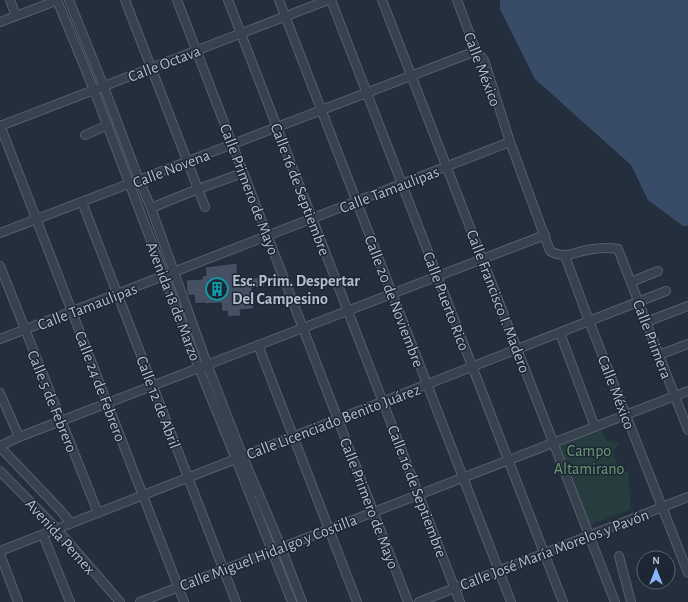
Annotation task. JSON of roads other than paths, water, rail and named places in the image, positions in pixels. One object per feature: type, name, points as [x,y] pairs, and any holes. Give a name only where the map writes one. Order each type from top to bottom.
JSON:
[{"type":"street","points":[[10,0],[16,16]]},
{"type":"street","points":[[0,22],[57,0]]},
{"type":"street","name":"Avenida 18 de Marzo","points":[[57,0],[108,125],[164,276],[203,366],[240,458],[281,547],[302,602]]},
{"type":"street","name":"Avenida 18 de Marzo","points":[[69,0],[151,208],[174,272],[203,366]]},
{"type":"street","points":[[125,0],[205,207]]},
{"type":"street","name":"Calle Primero de Mayo","points":[[177,0],[408,602]]},
{"type":"street","name":"Calle 16 de Septiembre","points":[[228,0],[460,602]]},
{"type":"street","name":"Calle 20 de Noviembre","points":[[279,0],[511,602]]},
{"type":"street","name":"Calle Octava","points":[[0,126],[330,0]]},
{"type":"street","name":"Calle Puerto Rico","points":[[330,0],[367,92],[563,602]]},
{"type":"street","name":"Calle Francisco I. Madero","points":[[382,0],[615,602]]},
{"type":"street","name":"Calle México","points":[[457,0],[476,51],[484,60],[510,142],[550,251],[557,255],[565,256],[589,322],[688,573]]},
{"type":"street","name":"Calle Novena","points":[[0,233],[476,51]]},
{"type":"street","points":[[85,135],[108,125]]},
{"type":"street","name":"Calle 24 de Febrero","points":[[0,126],[144,495],[184,602]]},
{"type":"street","name":"Calle Tamaulipas","points":[[0,339],[510,142]]},
{"type":"street","points":[[151,208],[243,173]]},
{"type":"street","name":"Calle 12 de Abril","points":[[82,202],[236,602]]},
{"type":"street","points":[[71,524],[0,447],[19,437],[61,420],[545,235]]},
{"type":"street","name":"Calle Primera","points":[[565,256],[588,250],[618,248],[688,430]]},
{"type":"street","name":"Calle 5 de Febrero","points":[[0,266],[98,513]]},
{"type":"street","points":[[631,282],[658,271]]},
{"type":"street","name":"Calle Licenciado Benito Juárez","points":[[0,551],[666,292]]},
{"type":"street","points":[[646,322],[688,306]]},
{"type":"street","name":"Calle México","points":[[560,333],[595,427]]},
{"type":"street","points":[[659,355],[688,344]]},
{"type":"street","points":[[258,345],[357,602]]},
{"type":"street","name":"Calle Miguel Hidalgo y Costilla","points":[[140,602],[688,391]]},
{"type":"street","points":[[0,393],[19,437]]},
{"type":"street","name":"Avenida 18 de Marzo","points":[[240,458],[272,551],[292,602]]},
{"type":"street","name":"Avenida Pemex","points":[[0,471],[57,529],[120,602]]},
{"type":"street","name":"Calle José María Morelos y Pavón","points":[[419,602],[688,497]]},
{"type":"street","points":[[43,535],[70,602]]},
{"type":"street","points":[[0,554],[18,602]]},
{"type":"street","points":[[619,556],[631,602]]},
{"type":"water","points":[[500,0],[688,0],[688,226],[683,226],[648,200],[631,165],[535,79],[500,9]]},
{"type":"place","name":"Esc. Prim. Despertar Del Campesino","points":[[217,289]]},
{"type":"park label","name":"Campo Altamirano","points":[[589,459]]}]
